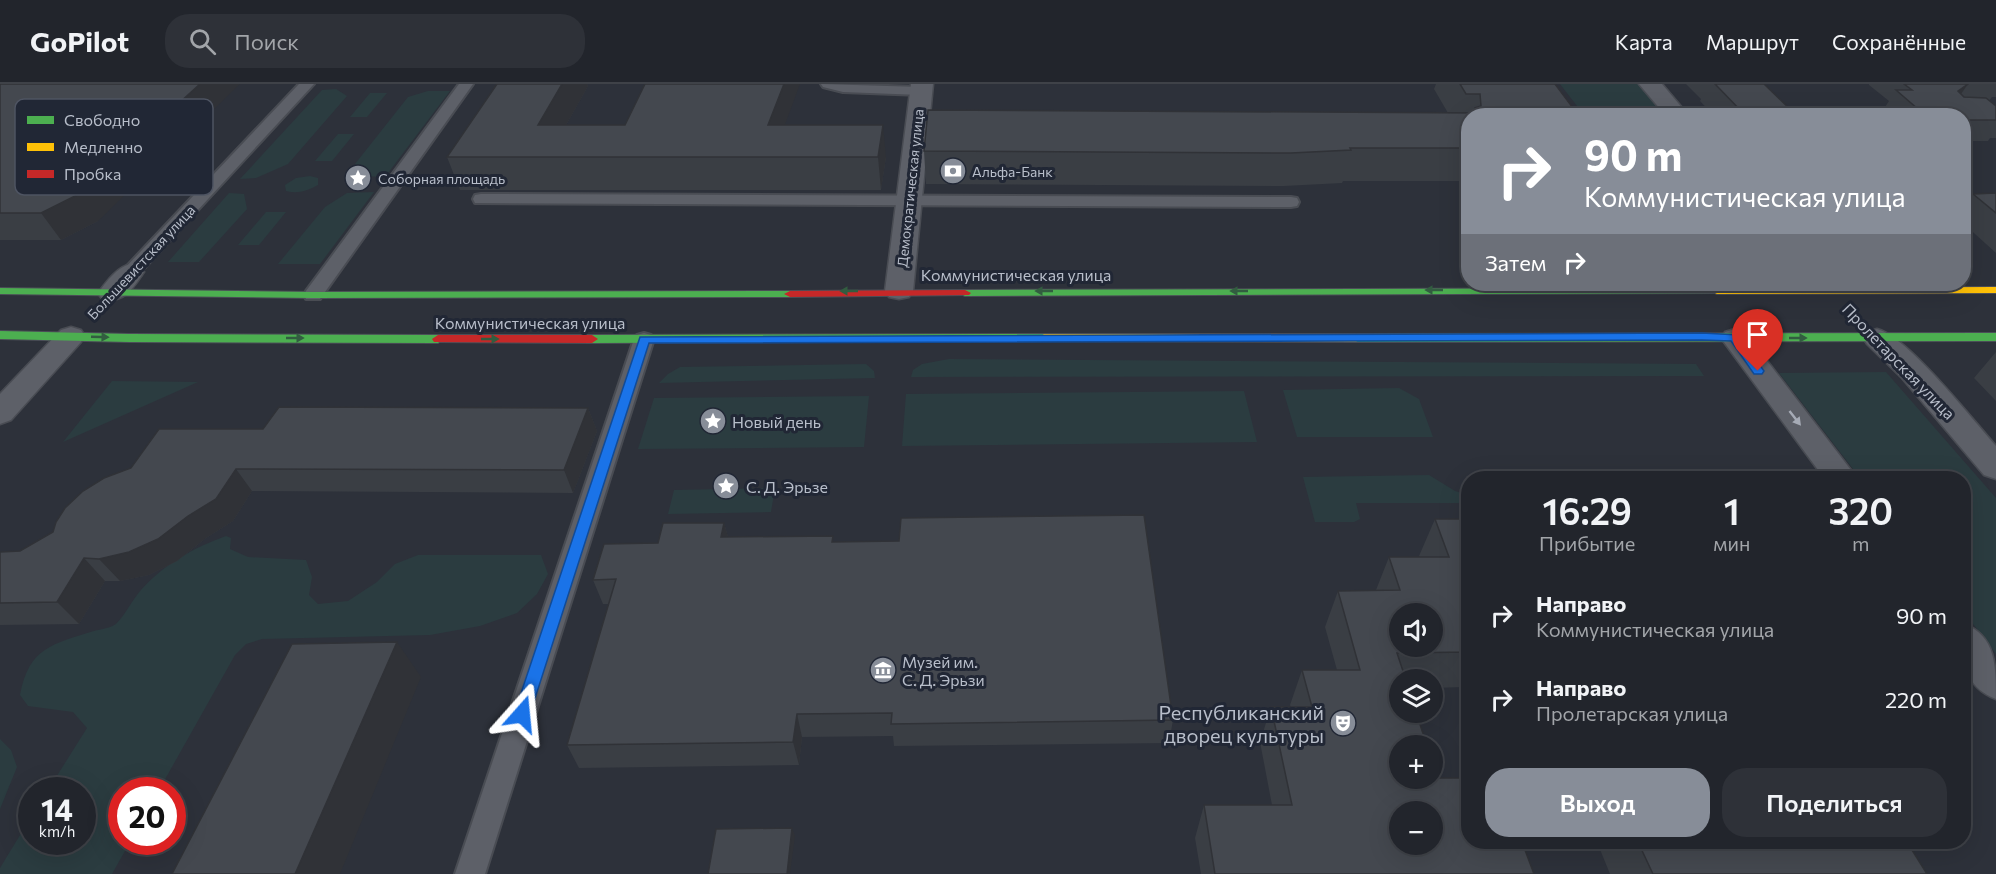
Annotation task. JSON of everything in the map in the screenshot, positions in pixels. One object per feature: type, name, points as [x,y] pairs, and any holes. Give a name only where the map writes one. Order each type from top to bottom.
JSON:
[{"type":"main road","name":"Коммунистическая улица","points":[[1971,290],[1996,290]]},
{"type":"main road","name":"Коммунистическая улица","points":[[0,291],[92,315],[644,339],[1728,330],[1869,330],[1996,337]]},
{"type":"main road","name":"Коммунистическая улица","points":[[0,335],[92,315],[314,295],[899,291],[1700,293],[1942,291]]},
{"type":"street","points":[[1650,84],[1671,108]]},
{"type":"street","name":"Демократическая улица","points":[[899,291],[921,87]]},
{"type":"street","name":"Большевистская улица","points":[[0,413],[131,272]]},
{"type":"street","points":[[1728,330],[1836,471]]},
{"type":"street","name":"Пролетарская улица","points":[[1869,330],[1913,371],[1996,466]]},
{"type":"street","points":[[1971,648],[1996,682]]},
{"type":"lane","name":"Большевистская улица","points":[[213,184],[307,84]]},
{"type":"lane","points":[[314,295],[466,84]]},
{"type":"lane","points":[[828,84],[843,88],[921,87]]},
{"type":"lane","name":"Большевистская улица","points":[[131,272],[203,195]]},
{"type":"lane","points":[[481,200],[1291,202]]},
{"type":"lane","points":[[470,874],[644,339]]},
{"type":"shaded area","points":[[1560,84],[1638,84],[1660,108],[1579,108]]},
{"type":"shaded area","points":[[336,89],[347,96],[288,164],[256,178],[240,179],[322,90]]},
{"type":"shaded area","points":[[428,91],[450,91],[385,177],[361,176],[355,164],[408,97]]},
{"type":"shaded area","points":[[370,93],[387,93],[367,117],[350,117]]},
{"type":"shaded area","points":[[338,134],[354,134],[332,161],[315,161]]},
{"type":"shaded area","points":[[310,176],[318,178],[318,185],[302,191],[286,191],[285,185],[296,178]]},
{"type":"shaded area","points":[[374,192],[320,264],[278,264],[325,207],[347,193]]},
{"type":"shaded area","points":[[229,193],[244,194],[247,209],[199,262],[168,262]]},
{"type":"shaded area","points":[[266,212],[286,212],[259,245],[238,245]]},
{"type":"shaded area","points":[[949,359],[1696,364],[1704,376],[911,377],[913,370],[922,364]]},
{"type":"shaded area","points":[[866,364],[874,371],[875,378],[659,383],[680,367]]},
{"type":"shaded area","points":[[1886,372],[1996,498],[1996,654],[1971,621],[1971,471],[1855,471],[1779,373]]},
{"type":"shaded area","points":[[112,381],[198,382],[63,442]]},
{"type":"shaded area","points":[[1399,388],[1419,399],[1433,437],[1297,437],[1283,390]]},
{"type":"shaded area","points":[[1244,391],[1257,442],[902,446],[906,394]]},
{"type":"shaded area","points":[[869,396],[864,447],[638,449],[654,398]]},
{"type":"shaded area","points":[[1429,475],[1461,493],[1461,503],[1356,503],[1360,519],[1354,522],[1315,522],[1303,477]]},
{"type":"shaded area","points":[[775,488],[771,512],[668,514],[674,490]]},
{"type":"shaded area","points":[[226,536],[231,538],[230,549],[248,557],[306,560],[312,577],[309,595],[318,604],[348,601],[377,582],[395,564],[418,555],[541,555],[548,574],[537,594],[517,613],[480,626],[430,635],[262,639],[246,644],[235,655],[166,777],[108,777],[108,855],[123,855],[112,874],[0,874],[0,868],[18,838],[18,855],[96,855],[96,777],[56,777],[87,728],[73,712],[28,706],[20,695],[30,667],[37,657],[55,644],[116,624],[150,581],[169,565]]},
{"type":"shaded area","points":[[0,739],[11,750],[17,767],[0,809]]},
{"type":"building","points":[[0,84],[200,84],[184,99],[15,99],[15,195],[77,195],[41,213],[0,213]]},
{"type":"building","points":[[497,84],[562,84],[538,125],[625,125],[645,84],[784,84],[768,125],[883,125],[878,157],[447,157]]},
{"type":"building","points":[[1460,84],[1555,84],[1573,108],[1475,108],[1481,106],[1480,94],[1466,94]]},
{"type":"building","points":[[1715,84],[1764,84],[1789,108],[1738,108]]},
{"type":"building","points":[[1904,84],[1968,84],[1958,91],[1964,97],[1986,98],[1996,106],[1996,120],[1971,120],[1971,108],[1917,108],[1896,90],[1912,90]]},
{"type":"building","points":[[928,110],[1461,113],[1461,148],[1350,148],[1351,150],[1291,153],[924,151]]},
{"type":"building","points":[[1996,193],[1996,213],[1973,194]]},
{"type":"building","points":[[279,407],[588,408],[564,470],[236,469],[216,499],[188,516],[158,539],[129,552],[99,559],[84,558],[57,602],[0,603],[0,552],[20,551],[53,532],[65,508],[83,491],[104,478],[131,468],[159,429],[263,429]]},
{"type":"building","name":"Музей им. С. Д. Эрьзи","points":[[1144,515],[1173,720],[891,724],[892,713],[797,714],[793,742],[567,745],[616,579],[593,580],[604,544],[658,543],[663,523],[724,523],[721,537],[833,536],[832,542],[899,541],[901,518]]},
{"type":"building","name":"Республиканский дворец культуры","points":[[1435,519],[1461,519],[1461,652],[1443,652],[1443,603],[1389,603],[1389,657],[1398,657],[1402,669],[1389,669],[1389,723],[1420,723],[1423,735],[1389,735],[1389,789],[1443,789],[1443,778],[1461,778],[1461,849],[1525,849],[1534,874],[1215,874],[1204,805],[1292,805],[1271,707],[1312,707],[1302,670],[1360,670],[1338,591],[1400,590],[1389,557],[1449,557]]},
{"type":"building","points":[[397,642],[295,874],[172,874],[182,855],[186,855],[186,847],[292,644]]},
{"type":"building","points":[[792,828],[787,874],[708,874],[716,829]]},
{"type":"building","points":[[1641,849],[1911,849],[1927,874],[1653,874]]},
{"type":"traffic: fast","points":[[0,291],[313,295],[790,294]]},
{"type":"traffic: fast","points":[[965,293],[1717,291]]},
{"type":"traffic: fast","points":[[0,335],[129,338],[438,339]]},
{"type":"traffic: fast","points":[[1356,338],[1996,337]]},
{"type":"traffic: fast","points":[[592,339],[1044,338]]},
{"type":"traffic: slow","points":[[1971,290],[1996,290]]},
{"type":"traffic: slow","points":[[1044,338],[1356,338]]},
{"type":"traffic: jam","points":[[790,294],[965,293]]},
{"type":"traffic: jam","points":[[438,339],[592,339]]},
{"type":"place","name":"Альфа-Банк","points":[[953,171]]},
{"type":"place","name":"Соборная площадь","points":[[358,178]]},
{"type":"place","name":"Новый день","points":[[713,421]]},
{"type":"place","name":"С. Д. Эрьзе","points":[[726,486]]},
{"type":"place","name":"Музей им. С. Д. Эрьзи","points":[[883,670]]},
{"type":"place","name":"Республиканский дворец культуры","points":[[1343,723]]},
{"type":"route","points":[[522,714],[644,339],[1702,336],[1735,338],[1758,371]]}]
